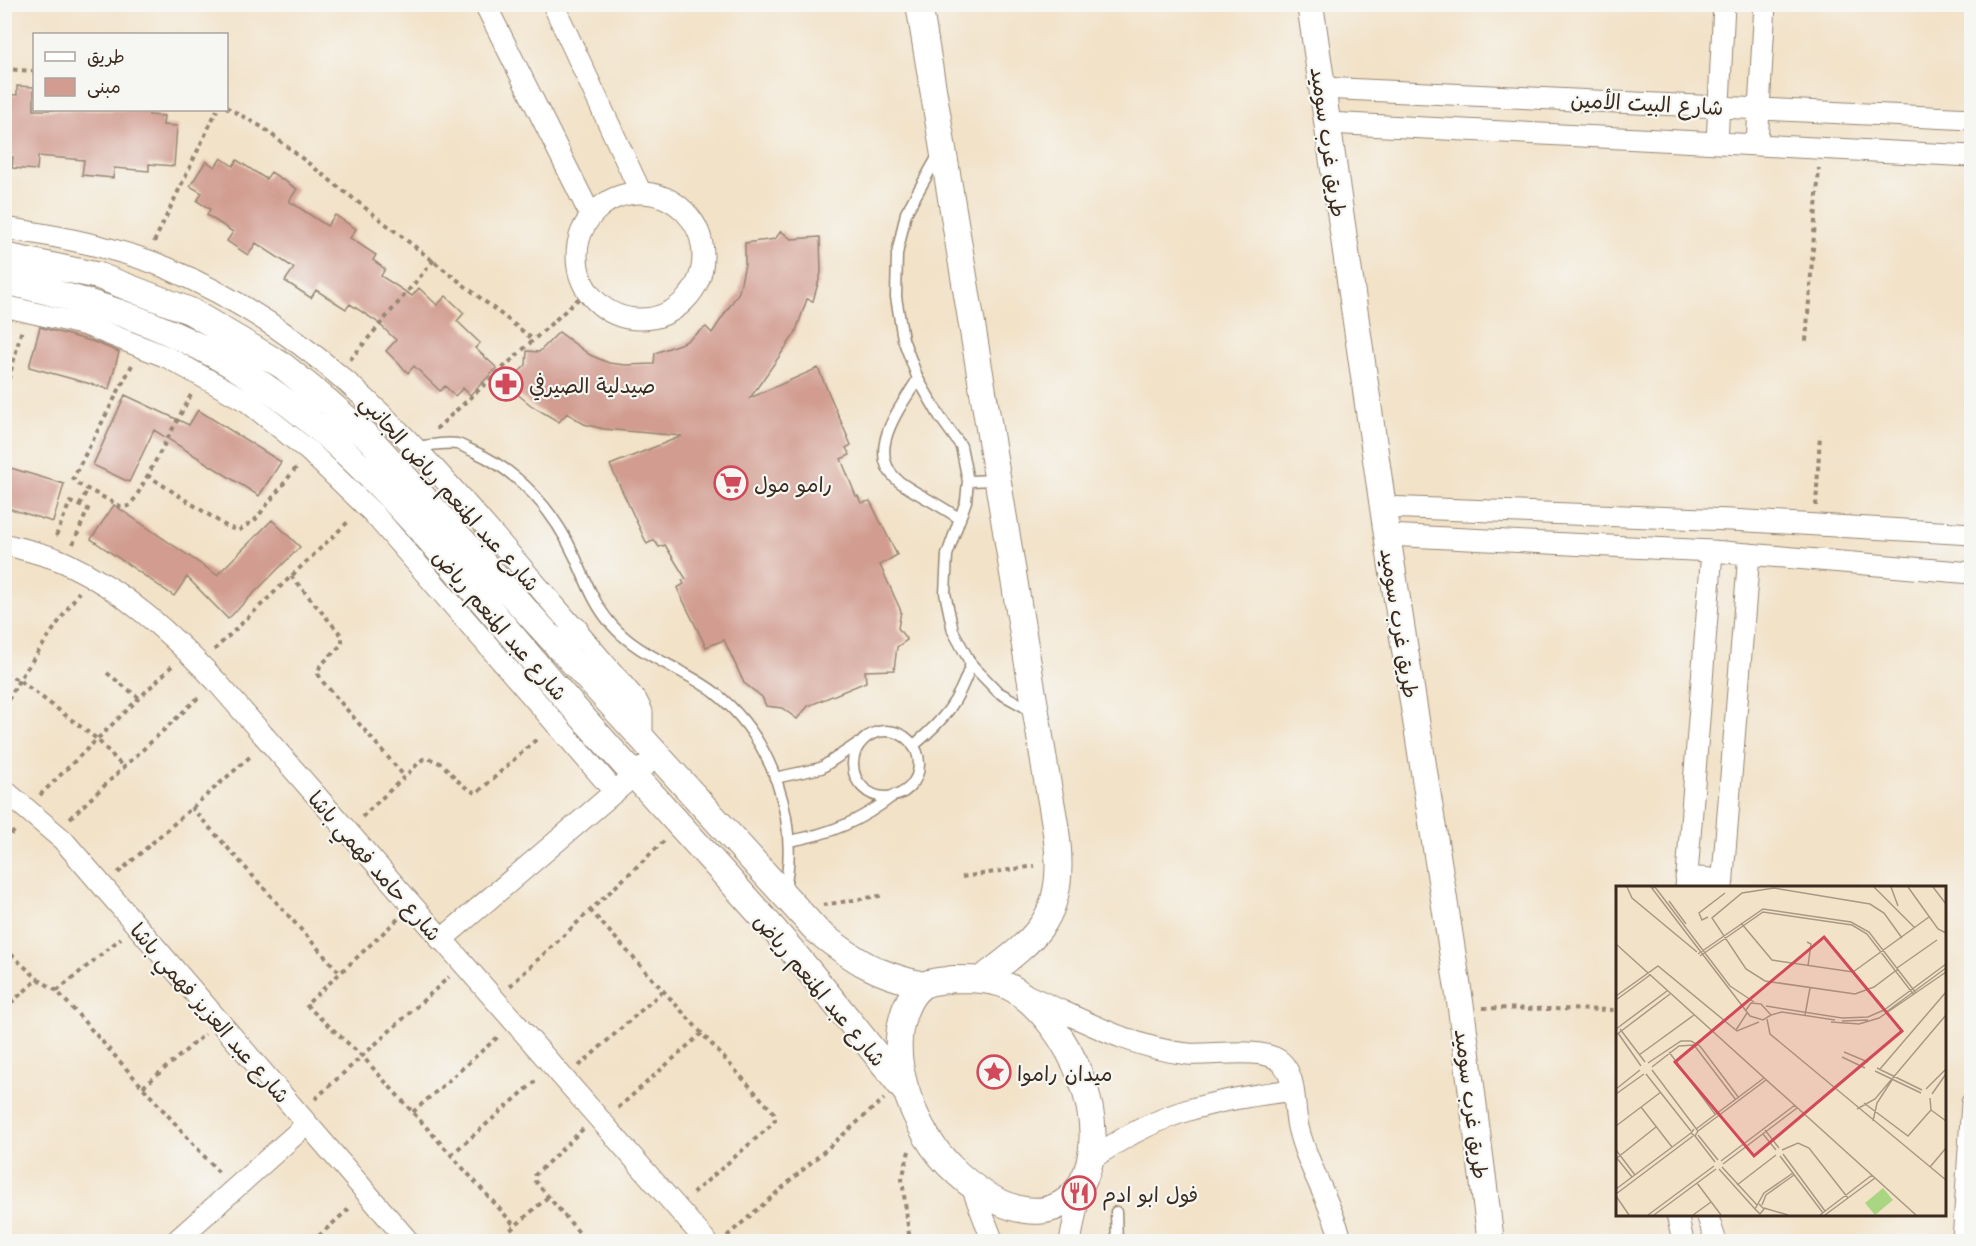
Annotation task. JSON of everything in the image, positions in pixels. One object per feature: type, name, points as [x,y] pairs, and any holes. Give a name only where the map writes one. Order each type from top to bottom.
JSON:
[{"type":"street","points":[[485,4],[591,216]]},
{"type":"street","points":[[553,4],[641,193]]},
{"type":"street","points":[[920,4],[1036,713],[1059,875],[1054,903],[1041,927],[1024,945],[981,980]]},
{"type":"street","name":"طريق غرب سوميد","points":[[1310,4],[1387,535],[1461,1008],[1491,1242]]},
{"type":"street","points":[[1717,143],[1717,106],[1724,4]]},
{"type":"street","points":[[1757,144],[1765,4]]},
{"type":"street","name":"شارع البيت الأمين","points":[[1322,88],[1971,119]]},
{"type":"street","name":"شارع البيت الأمين","points":[[1327,123],[1971,156]]},
{"type":"street","points":[[641,193],[660,196],[678,206],[692,220],[700,238],[703,258],[700,277],[690,295],[676,309],[658,317],[638,319],[618,315],[601,306],[587,291],[579,273],[577,253],[581,234],[591,216],[613,199],[641,193]]},
{"type":"street","name":"شارع عبد المنعم رياض الجانبي","points":[[4,228],[99,246],[166,268],[232,299],[294,338],[339,373],[416,447],[567,639]]},
{"type":"street","name":"شارع عبد المنعم رياض","points":[[4,256],[99,276],[190,311],[282,366],[372,441],[567,639],[650,746],[817,931],[855,962],[888,978],[923,986]]},
{"type":"street","name":"شارع عبد المنعم رياض","points":[[4,281],[94,302],[179,334],[258,382],[330,438],[377,505],[624,784],[679,826],[782,939],[903,1088]]},
{"type":"street","points":[[4,306],[86,325],[142,347],[167,357],[248,402],[377,505],[555,723],[624,784]]},
{"type":"street","points":[[1383,507],[1731,520],[1971,534]]},
{"type":"street","points":[[1730,552],[1686,882],[1722,884],[1731,520]]},
{"type":"street","points":[[1387,535],[1730,552],[1971,573]]},
{"type":"street","name":"شارع حامد فهمي باشا","points":[[4,544],[56,560],[90,577],[126,597],[158,622],[216,681],[707,1242]]},
{"type":"street","points":[[441,940],[624,784],[650,746]]},
{"type":"street","name":"شارع عبد العزيز فهمي باشا","points":[[4,790],[54,832],[409,1242]]},
{"type":"street","points":[[1293,1090],[1223,1100],[1194,1107],[1138,1129],[1085,1173],[1062,1209],[1032,1216],[996,1205],[960,1177],[928,1138],[903,1088],[897,1047],[903,1009],[923,986],[953,979],[981,980],[1014,990],[1143,1045],[1209,1056],[1270,1055],[1286,1066],[1290,1074],[1293,1090],[1298,1128],[1342,1242]]},
{"type":"street","points":[[1014,990],[1062,1037],[1077,1065],[1090,1105],[1091,1146],[1070,1242]]},
{"type":"street","points":[[1964,1242],[1971,1103]]},
{"type":"street","points":[[175,1242],[233,1190],[303,1119]]},
{"type":"street","points":[[972,1187],[993,1242]]},
{"type":"street","points":[[1677,1216],[1683,1242]]},
{"type":"street","points":[[1707,1216],[1716,1242]]},
{"type":"lane","points":[[944,146],[906,213],[897,254],[896,297],[903,339],[918,379],[961,446],[968,482],[966,501],[947,555],[945,593],[953,631],[971,664],[998,692],[1036,713]]},
{"type":"lane","points":[[918,379],[886,431],[884,451],[890,470],[903,484],[940,504],[960,519]]},
{"type":"lane","points":[[416,447],[456,444],[492,460],[524,483],[549,512],[574,555],[589,592],[612,625],[641,651],[714,692],[745,722],[769,759],[782,800],[789,841],[790,903]]},
{"type":"lane","points":[[968,482],[998,480]]},
{"type":"lane","points":[[913,746],[948,714],[962,691],[971,664]]},
{"type":"lane","points":[[775,778],[821,768],[842,757],[860,742],[882,731],[894,732],[905,737],[913,746],[918,763],[914,781],[906,790],[895,795],[872,813],[818,836],[789,841]]},
{"type":"lane","points":[[860,742],[853,765],[855,777],[862,787],[872,794],[884,797],[895,795]]},
{"type":"lane","points":[[1116,1212],[1117,1242]]},
{"type":"path","points":[[4,69],[33,71]]},
{"type":"path","points":[[228,108],[262,127],[534,340]]},
{"type":"path","points":[[145,261],[217,111]]},
{"type":"path","points":[[1806,341],[1820,147]]},
{"type":"path","points":[[339,373],[434,260]]},
{"type":"path","points":[[416,447],[587,291]]},
{"type":"path","points":[[4,397],[26,311]]},
{"type":"path","points":[[142,347],[74,472],[73,478],[76,483],[87,490],[122,507],[129,506],[201,376]]},
{"type":"path","points":[[1815,525],[1820,434]]},
{"type":"path","points":[[147,475],[226,526],[238,531],[255,520],[309,451]]},
{"type":"path","points":[[79,505],[87,490]]},
{"type":"path","points":[[70,502],[88,509],[56,560],[70,502]]},
{"type":"path","points":[[27,808],[139,698],[193,657],[377,505]]},
{"type":"path","points":[[291,576],[342,636],[342,644],[320,666],[318,674],[405,777]]},
{"type":"path","points":[[4,708],[19,680],[90,577]]},
{"type":"path","points":[[107,673],[139,698]]},
{"type":"path","points":[[4,675],[19,680],[97,739],[125,769]]},
{"type":"path","points":[[54,832],[125,769],[216,681]]},
{"type":"path","points":[[347,831],[423,759],[432,758],[440,763],[465,790],[477,793],[555,723]]},
{"type":"path","points":[[102,886],[268,741]]},
{"type":"path","points":[[191,807],[339,972]]},
{"type":"path","points":[[495,1000],[679,826]]},
{"type":"path","points":[[962,878],[1057,862]]},
{"type":"path","points":[[790,903],[885,895]]},
{"type":"path","points":[[412,906],[306,1005],[363,1057],[515,1226]]},
{"type":"path","points":[[590,910],[774,1113],[775,1120],[677,1207]]},
{"type":"path","points":[[57,991],[136,926]]},
{"type":"path","points":[[4,948],[38,979],[57,991],[233,1190]]},
{"type":"path","points":[[303,1119],[363,1057],[463,964]]},
{"type":"path","points":[[4,1009],[38,979]]},
{"type":"path","points":[[451,1155],[664,990]]},
{"type":"path","points":[[1461,1008],[1616,1010]]},
{"type":"path","points":[[144,1087],[219,1022]]},
{"type":"path","points":[[413,1112],[514,1022]]},
{"type":"path","points":[[587,1242],[535,1181],[535,1175],[702,1033]]},
{"type":"path","points":[[720,1242],[903,1088]]},
{"type":"path","points":[[910,1242],[902,1179],[917,1115]]},
{"type":"path","points":[[312,1242],[367,1192]]},
{"type":"path","points":[[497,1242],[549,1196]]},
{"type":"building","points":[[17,86],[33,87],[33,111],[149,111],[149,115],[164,116],[163,125],[177,126],[174,166],[149,164],[149,171],[114,168],[113,178],[82,175],[84,160],[38,156],[37,170],[12,168],[13,157],[4,157],[4,94],[17,95]]},
{"type":"building","points":[[221,158],[233,166],[237,160],[266,179],[271,172],[297,189],[289,201],[327,226],[335,215],[356,229],[350,238],[376,255],[373,260],[385,269],[381,276],[412,296],[419,288],[437,305],[446,296],[464,313],[457,321],[480,343],[475,348],[497,368],[470,395],[463,388],[455,396],[445,386],[440,391],[414,366],[408,373],[386,351],[396,340],[376,321],[350,304],[346,309],[316,290],[311,298],[285,281],[294,268],[256,243],[248,255],[227,241],[233,232],[207,215],[210,209],[197,201],[202,193],[190,186],[206,161],[215,167]]},
{"type":"building","name":"رامو مول","points":[[781,231],[791,239],[820,237],[821,273],[813,301],[807,299],[795,334],[750,398],[818,368],[851,445],[846,448],[850,455],[841,459],[856,496],[861,503],[870,501],[897,555],[880,565],[901,611],[898,628],[907,640],[897,647],[894,670],[865,671],[866,682],[808,706],[797,719],[782,708],[766,706],[762,697],[744,683],[724,640],[706,647],[677,588],[684,584],[682,580],[686,579],[665,545],[659,547],[654,540],[647,544],[610,465],[682,436],[604,429],[584,424],[567,413],[559,422],[532,406],[506,385],[526,365],[527,351],[539,352],[559,332],[590,355],[609,363],[625,365],[654,364],[655,353],[685,342],[706,327],[712,333],[739,292],[745,264],[745,243],[775,239]]},
{"type":"building","points":[[40,327],[94,342],[119,352],[109,389],[29,367]]},
{"type":"building","points":[[125,395],[189,425],[198,410],[281,462],[259,496],[154,430],[129,482],[93,465]]},
{"type":"building","points":[[4,466],[64,484],[53,522],[4,507]]},
{"type":"building","points":[[114,505],[217,575],[272,520],[300,547],[228,619],[187,577],[174,596],[91,539]]},
{"type":"place","name":"صيدلية الصيرفي","points":[[506,384]]},
{"type":"place","name":"رامو مول","points":[[731,483]]},
{"type":"place","name":"ميدان راموا","points":[[994,1072]]},
{"type":"place","name":"فول ابو ادم","points":[[1079,1193]]}]
